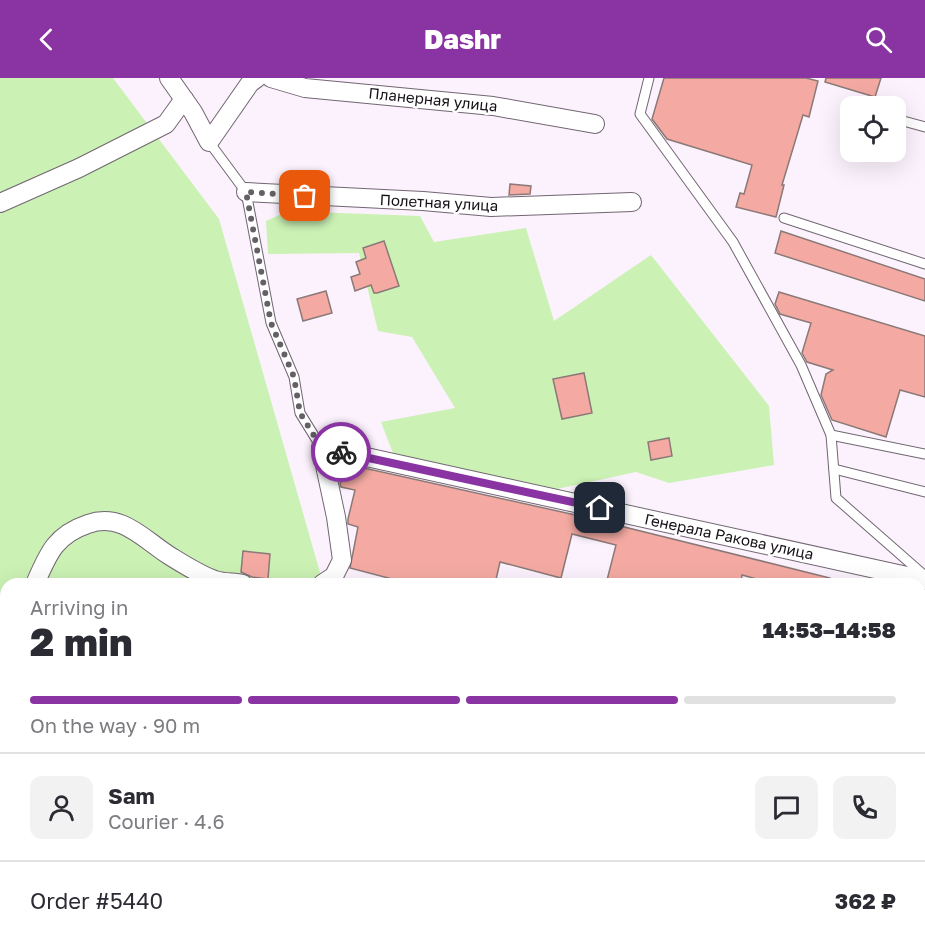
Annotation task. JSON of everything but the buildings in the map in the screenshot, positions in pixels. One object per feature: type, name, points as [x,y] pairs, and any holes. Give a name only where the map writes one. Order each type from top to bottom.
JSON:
[{"type":"street","points":[[169,78],[209,142],[250,82],[256,78]]},
{"type":"street","name":"Планерная улица","points":[[271,78],[305,88],[493,106],[595,124]]},
{"type":"street","points":[[0,203],[79,168],[166,124],[184,99]]},
{"type":"street","name":"Полетная улица","points":[[246,192],[423,201],[491,207],[632,202]]},
{"type":"street","points":[[321,447],[342,560],[331,578]]},
{"type":"street","name":"Генерала Ракова улица","points":[[321,447],[925,578]]},
{"type":"street","points":[[38,578],[50,550],[64,535],[97,520],[113,520],[128,525],[170,556],[212,578]]},
{"type":"lane","points":[[649,78],[640,114],[734,242],[801,365],[831,435],[836,498],[925,578]]},
{"type":"lane","points":[[906,121],[925,127]]},
{"type":"lane","points":[[209,142],[246,192],[271,323],[294,377],[300,413],[321,447]]},
{"type":"lane","points":[[784,218],[925,264]]},
{"type":"lane","points":[[831,435],[925,454]]},
{"type":"lane","points":[[834,469],[925,492]]},
{"type":"green space","points":[[0,78],[113,78],[219,219],[322,578],[0,578]]},
{"type":"green space","points":[[288,211],[420,216],[434,242],[526,228],[554,321],[651,255],[769,406],[774,465],[669,483],[636,472],[543,492],[396,461],[381,422],[455,408],[412,337],[378,331],[359,253],[268,254],[266,221]]},
{"type":"way so far","points":[[305,196],[246,192],[271,323],[294,377],[300,413],[321,447],[341,452]]},
{"type":"route","points":[[341,452],[600,508]]}]
